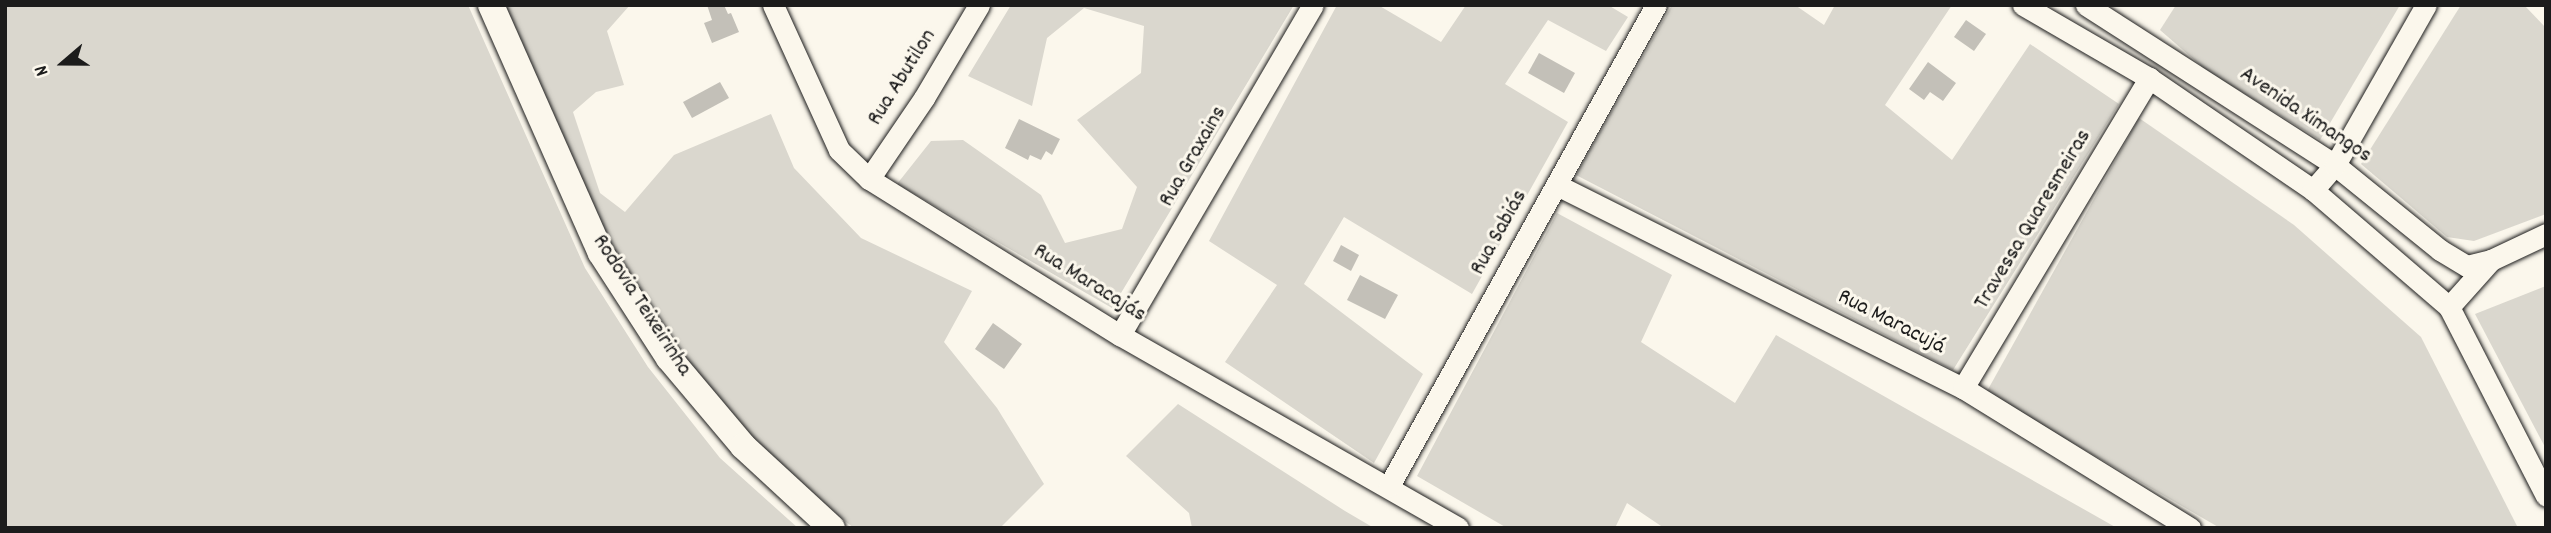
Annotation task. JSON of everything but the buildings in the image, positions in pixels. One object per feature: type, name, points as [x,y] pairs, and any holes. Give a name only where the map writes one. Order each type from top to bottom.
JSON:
[{"type":"main road","name":"Rodovia Teixeirinha","points":[[491,5],[601,253],[670,358],[743,446],[832,528]]},
{"type":"street","name":"Rua Maracajás","points":[[774,5],[839,150],[869,179],[1121,335],[1389,486],[1458,528]]},
{"type":"street","name":"Rua Abutilon","points":[[869,179],[924,98],[979,5]]},
{"type":"street","name":"Rua Graxains","points":[[1121,335],[1313,5]]},
{"type":"street","name":"Rua Sabiás","points":[[1389,486],[1656,5]]},
{"type":"street","points":[[2023,5],[2071,36],[2149,78],[2313,190],[2448,307],[2546,496]]},
{"type":"street","points":[[2313,190],[2335,164],[2426,5]]},
{"type":"street","points":[[2071,36],[2090,6]]},
{"type":"street","name":"Avenida Ximangos","points":[[2090,6],[2335,164],[2440,250],[2467,266],[2491,260],[2546,234]]},
{"type":"street","name":"Travessa Quaresmeiras","points":[[1963,388],[2149,78]]},
{"type":"street","name":"Rua Maracujá","points":[[1557,186],[1963,388],[2190,528]]},
{"type":"street","name":"Avenida Ximangos","points":[[2448,307],[2491,260]]},
{"type":"shaded area","points":[[5,5],[468,5],[585,268],[648,367],[720,458],[798,528],[5,528]]},
{"type":"shaded area","points":[[502,5],[630,5],[607,31],[624,85],[596,92],[573,112],[600,193],[625,212],[674,155],[771,114],[794,168],[861,238],[972,291],[944,342],[997,408],[1044,484],[1000,528],[854,528],[833,512],[746,432],[677,348],[610,246]]},
{"type":"shaded area","points":[[1011,5],[1294,5],[1112,308],[897,184],[931,141],[963,140],[1041,195],[1065,243],[1122,229],[1137,187],[1077,120],[1141,73],[1144,26],[1084,8],[1047,38],[1032,106],[968,76]]},
{"type":"shaded area","points":[[1337,5],[1378,5],[1441,42],[1466,5],[1608,5],[1628,17],[1606,51],[1548,20],[1505,84],[1568,122],[1472,294],[1344,217],[1304,284],[1423,374],[1374,463],[1225,362],[1277,285],[1209,241]]},
{"type":"shaded area","points":[[1672,5],[1795,5],[1824,25],[1835,5],[1952,5],[1885,105],[1952,160],[2030,44],[2119,104],[1953,370],[1576,175]]},
{"type":"shaded area","points":[[2176,5],[2400,5],[2320,140],[2206,70],[2160,30]]},
{"type":"shaded area","points":[[2461,5],[2524,5],[2546,28],[2546,214],[2474,241],[2447,237],[2361,164]]},
{"type":"shaded area","points":[[2139,118],[2294,225],[2421,337],[2518,528],[2220,528],[1986,393]]},
{"type":"shaded area","points":[[1557,213],[1672,275],[1641,342],[1735,403],[1776,335],[2117,528],[1664,528],[1627,503],[1615,528],[1507,528],[1417,476]]},
{"type":"shaded area","points":[[2546,286],[2546,449],[2475,314]]},
{"type":"shaded area","points":[[1178,404],[1374,528],[1192,528],[1189,513],[1126,456]]}]
